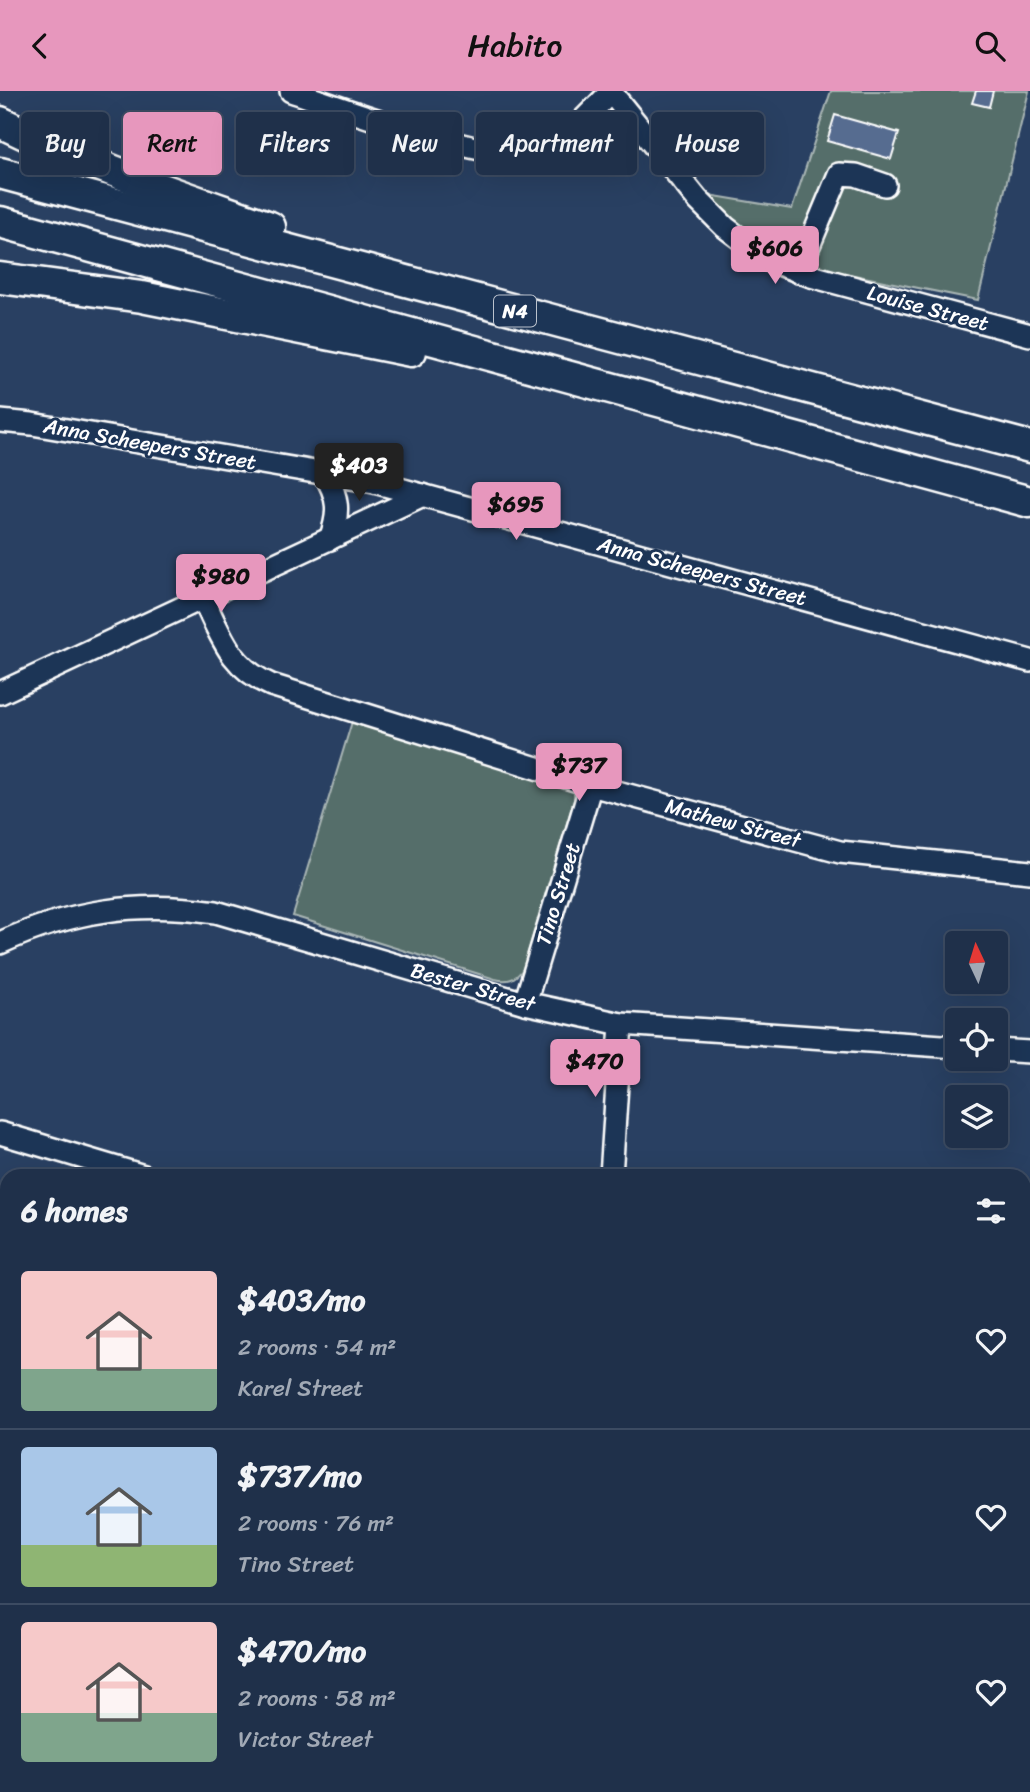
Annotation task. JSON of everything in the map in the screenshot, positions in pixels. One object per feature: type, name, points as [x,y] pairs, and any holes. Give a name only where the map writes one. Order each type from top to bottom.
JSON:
[{"type":"highway","points":[[0,122],[43,143],[161,189],[659,350]]},
{"type":"highway","name":"N4","points":[[0,173],[1030,447]]},
{"type":"highway","name":"N4","points":[[0,222],[1030,502]]},
{"type":"highway","points":[[0,278],[155,300],[638,394]]},
{"type":"street","points":[[291,91],[393,126],[507,154],[534,154],[557,142],[610,92]]},
{"type":"street","name":"Louise Street","points":[[610,92],[698,200],[725,227],[768,261],[797,272],[1030,335]]},
{"type":"street","points":[[797,272],[839,174],[856,175],[885,185]]},
{"type":"street","name":"Anna Scheepers Street","points":[[0,421],[324,473],[423,495],[1030,661]]},
{"type":"street","points":[[324,473],[338,503],[330,540]]},
{"type":"street","points":[[0,692],[423,495]]},
{"type":"street","name":"Mathew Street","points":[[203,599],[233,659],[258,679],[591,785],[840,852],[1030,871]]},
{"type":"street","name":"Tino Street","points":[[525,1003],[591,785]]},
{"type":"street","name":"Bester Street","points":[[0,943],[34,927],[86,913],[137,907],[191,909],[216,912],[525,1003],[621,1024],[945,1046]]},
{"type":"street","points":[[611,1169],[621,1024]]},
{"type":"street","points":[[1008,1051],[1030,1052]]},
{"type":"street","points":[[0,1133],[121,1169]]},
{"type":"green space","points":[[831,91],[1029,91],[978,300],[770,258],[697,193],[792,209]]},
{"type":"green space","points":[[354,715],[574,789],[574,800],[523,969],[514,978],[495,979],[293,916]]},
{"type":"building","points":[[976,91],[993,91],[989,107],[972,103]]},
{"type":"building","points":[[835,115],[899,133],[891,159],[827,141]]}]
